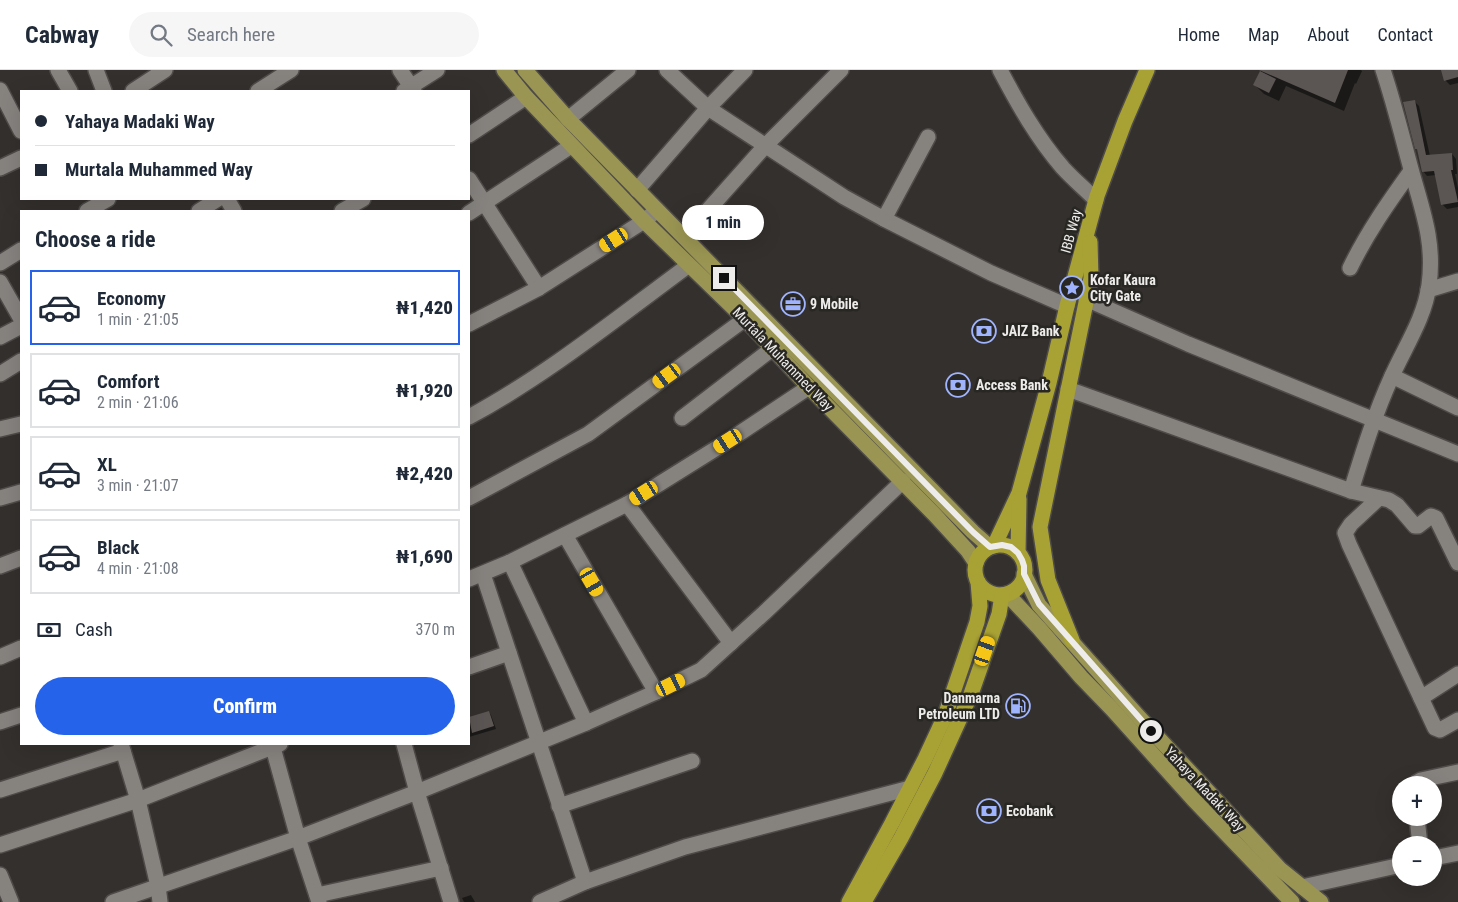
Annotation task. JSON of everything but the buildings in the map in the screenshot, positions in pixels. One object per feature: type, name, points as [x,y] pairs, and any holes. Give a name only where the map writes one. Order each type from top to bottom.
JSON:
[{"type":"highway","name":"IBB Way","points":[[992,546],[1019,493],[1096,200],[1125,121],[1147,70]]},
{"type":"highway","points":[[1072,640],[1048,580],[1040,526],[1091,278],[1090,224]]},
{"type":"highway","name":"IBB Way","points":[[1018,553],[1019,493]]},
{"type":"highway","points":[[849,902],[910,788],[956,688],[977,622],[980,606],[978,582],[975,573],[979,556],[992,546],[1002,545],[1011,547],[1018,553],[1024,566],[1024,574],[1022,582],[1017,588],[1005,595],[993,594],[978,582]]},
{"type":"highway","points":[[864,902],[901,838],[935,773],[971,694],[1005,595]]},
{"type":"main road","name":"Murtala Muhammed Way","points":[[504,70],[571,146],[644,221],[745,319],[809,387],[903,481],[953,534],[976,563]]},
{"type":"main road","name":"Murtala Muhammed Way","points":[[525,70],[568,119],[684,238],[973,532],[992,546]]},
{"type":"main road","name":"Yahaya Madaki Way","points":[[1024,574],[1039,604],[1137,715],[1199,794],[1209,816],[1292,902]]},
{"type":"main road","name":"Yahaya Madaki Way","points":[[1005,595],[1039,628],[1080,677],[1199,794],[1221,807],[1280,869],[1321,902]]},
{"type":"street","points":[[58,70],[69,90]]},
{"type":"street","points":[[96,70],[104,90]]},
{"type":"street","points":[[135,90],[165,70]]},
{"type":"street","points":[[260,90],[291,70]]},
{"type":"street","points":[[400,70],[410,90],[437,70]]},
{"type":"street","points":[[568,119],[628,70]]},
{"type":"street","points":[[667,70],[708,108],[844,197],[991,273],[1067,306]]},
{"type":"street","points":[[637,190],[708,108],[745,70]]},
{"type":"street","points":[[684,238],[766,145],[840,70]]},
{"type":"street","points":[[1000,70],[1022,112],[1042,141],[1063,168],[1096,200]]},
{"type":"street","points":[[1351,491],[1374,420],[1421,314],[1428,290],[1431,257],[1426,221],[1411,171],[1393,98],[1383,70]]},
{"type":"street","points":[[0,90],[20,129]]},
{"type":"street","points":[[470,134],[526,97]]},
{"type":"street","points":[[884,219],[928,137]]},
{"type":"street","points":[[470,212],[571,146]]},
{"type":"street","points":[[0,168],[20,158]]},
{"type":"street","points":[[1350,268],[1369,231],[1411,171]]},
{"type":"street","points":[[470,181],[539,288]]},
{"type":"street","points":[[89,210],[106,200]]},
{"type":"street","points":[[201,210],[216,200]]},
{"type":"street","points":[[344,210],[361,200]]},
{"type":"street","points":[[470,323],[539,288],[644,221],[657,210]]},
{"type":"street","points":[[0,263],[20,251]]},
{"type":"street","points":[[470,417],[564,359],[689,265]]},
{"type":"street","points":[[1428,290],[1458,280]]},
{"type":"street","points":[[0,282],[20,317]]},
{"type":"street","points":[[1086,300],[1188,344],[1458,454]]},
{"type":"street","points":[[470,497],[588,434],[745,319]]},
{"type":"street","points":[[0,337],[20,327]]},
{"type":"street","points":[[682,418],[773,348]]},
{"type":"street","points":[[0,374],[20,362]]},
{"type":"street","points":[[1392,376],[1458,408]]},
{"type":"street","points":[[585,882],[509,653],[476,576],[510,562],[627,504],[728,441],[809,387]]},
{"type":"street","points":[[1068,389],[1351,491],[1389,500],[1397,505],[1415,526],[1418,526],[1431,516],[1436,518],[1458,563]]},
{"type":"street","points":[[0,429],[20,424]]},
{"type":"street","points":[[113,902],[298,838],[417,792],[586,723],[701,670],[731,644],[903,481]]},
{"type":"street","points":[[0,498],[20,492]]},
{"type":"street","points":[[1379,498],[1351,524],[1345,533],[1435,728],[1437,730],[1458,720]]},
{"type":"street","points":[[627,504],[731,644]]},
{"type":"street","points":[[564,535],[656,692]]},
{"type":"street","points":[[0,566],[20,558]]},
{"type":"street","points":[[510,562],[586,723]]},
{"type":"street","points":[[0,657],[20,648]]},
{"type":"street","points":[[470,667],[509,653]]},
{"type":"street","points":[[1421,698],[1458,674]]},
{"type":"street","points":[[0,845],[138,800],[275,745],[298,838],[318,899],[441,868]]},
{"type":"street","points":[[404,745],[451,902]]},
{"type":"street","points":[[0,790],[122,747],[138,800],[160,902]]},
{"type":"street","points":[[559,806],[692,761]]},
{"type":"street","points":[[1440,776],[1458,772]]},
{"type":"street","points":[[540,902],[585,882],[685,847],[910,788]]},
{"type":"street","points":[[1442,856],[1458,853]]},
{"type":"street","points":[[1302,888],[1392,867]]},
{"type":"street","points":[[0,875],[11,902]]},
{"type":"place","name":"Kofar Kaura City Gate","points":[[1072,288]]},
{"type":"place","name":"9 Mobile","points":[[793,304]]},
{"type":"place","name":"JAIZ Bank","points":[[984,331]]},
{"type":"place","name":"Access Bank","points":[[958,385]]},
{"type":"place","name":"Danmarna Petroleum LTD","points":[[1018,706]]},
{"type":"place","name":"Ecobank","points":[[989,811]]},
{"type":"route","points":[[724,278],[973,532],[990,547],[1002,545],[1011,547],[1018,553],[1024,566],[1024,574],[1039,604],[1151,731]]}]
